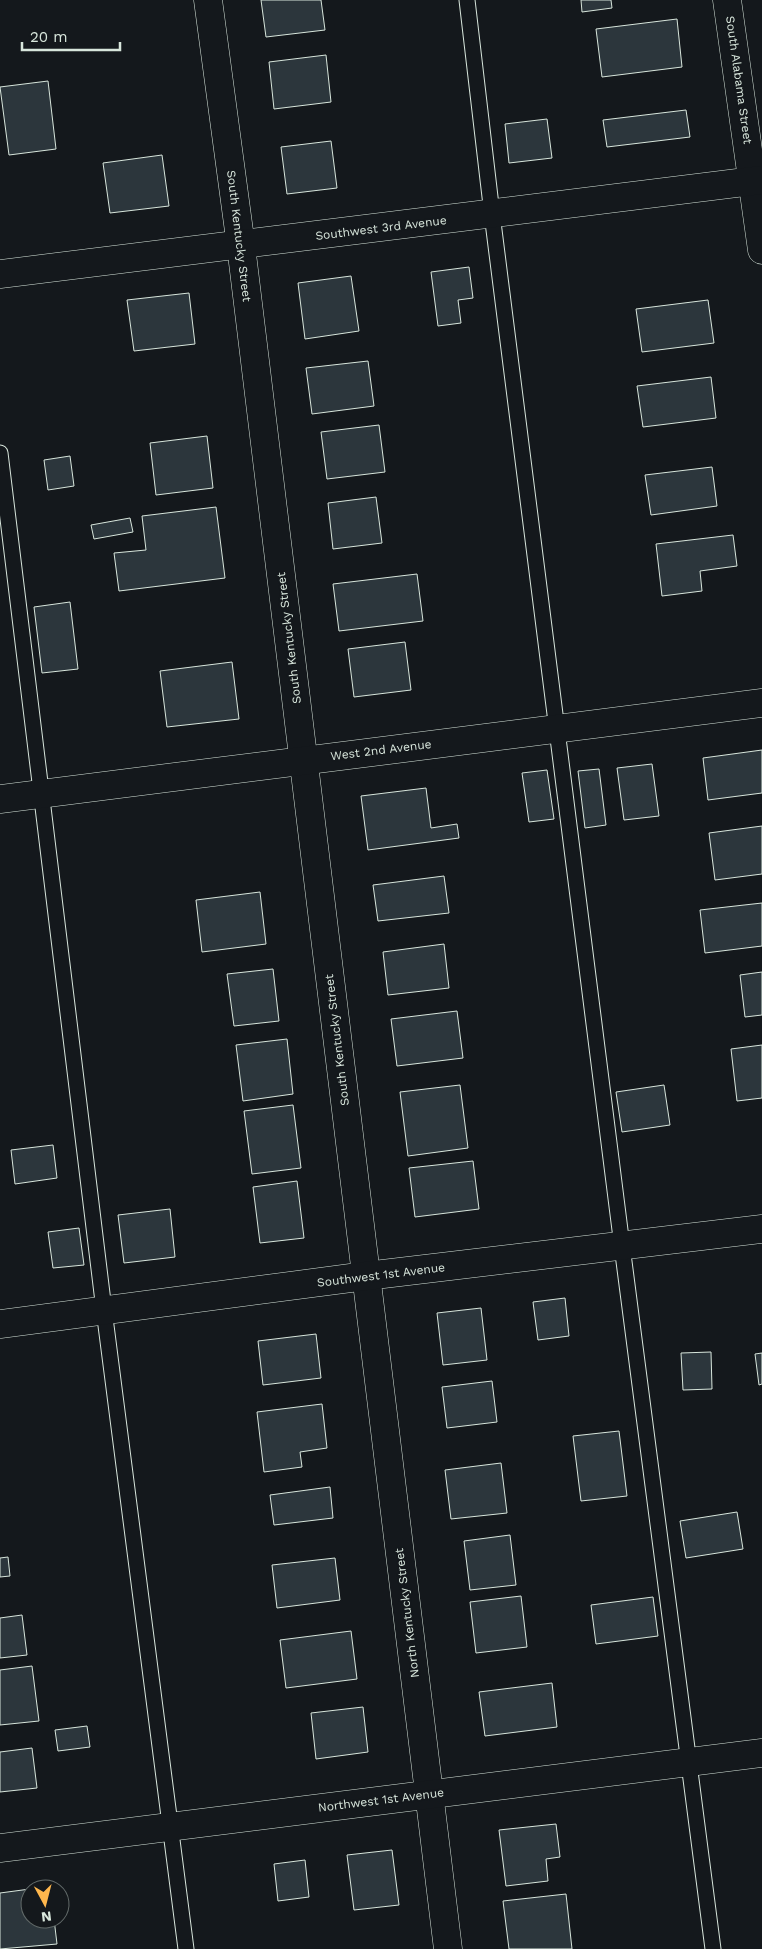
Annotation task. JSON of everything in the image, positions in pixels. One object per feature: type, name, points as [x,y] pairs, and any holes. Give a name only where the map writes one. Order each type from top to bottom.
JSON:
[{"type":"street","name":"South Kentucky Street","points":[[208,0],[241,246],[366,1276]]},
{"type":"street","name":"South Alabama Street","points":[[727,0],[758,181],[762,250]]},
{"type":"street","name":"Southwest 3rd Avenue","points":[[0,274],[241,246],[758,181]]},
{"type":"street","name":"West 2nd Avenue","points":[[0,800],[762,702]]},
{"type":"street","name":"Southwest 1st Avenue","points":[[0,1324],[366,1276],[762,1229]]},
{"type":"street","name":"North Kentucky Street","points":[[366,1276],[448,1949]]},
{"type":"street","name":"Northwest 1st Avenue","points":[[0,1848],[762,1754]]},
{"type":"lane","points":[[468,0],[492,214],[687,1763],[713,1949]]},
{"type":"lane","points":[[0,453],[104,1310],[186,1949]]},
{"type":"building","points":[[261,0],[321,0],[325,30],[266,37]]},
{"type":"building","points":[[581,0],[611,0],[612,8],[582,12]]},
{"type":"building","points":[[677,19],[682,67],[602,77],[596,29]]},
{"type":"building","points":[[326,55],[331,102],[274,109],[269,62]]},
{"type":"building","points":[[48,81],[56,149],[9,155],[0,87]]},
{"type":"building","points":[[686,110],[690,137],[607,147],[603,120]]},
{"type":"building","points":[[547,119],[552,158],[509,163],[505,124]]},
{"type":"building","points":[[331,141],[337,188],[287,194],[281,147]]},
{"type":"building","points":[[162,155],[169,206],[110,213],[103,163]]},
{"type":"building","points":[[469,267],[473,298],[458,300],[461,323],[438,326],[431,272]]},
{"type":"building","points":[[351,276],[359,331],[305,339],[298,283]]},
{"type":"building","points":[[189,293],[195,344],[134,351],[127,300]]},
{"type":"building","points":[[708,300],[714,343],[642,352],[636,309]]},
{"type":"building","points":[[368,361],[374,406],[312,414],[306,368]]},
{"type":"building","points":[[711,377],[716,418],[643,427],[637,386]]},
{"type":"building","points":[[379,425],[385,472],[327,479],[321,432]]},
{"type":"building","points":[[207,436],[213,488],[156,495],[150,443]]},
{"type":"building","points":[[70,456],[74,486],[48,490],[44,460]]},
{"type":"building","points":[[712,467],[717,506],[651,515],[645,475]]},
{"type":"building","points":[[376,497],[382,543],[333,549],[328,503]]},
{"type":"building","points":[[216,507],[225,578],[119,591],[114,553],[146,550],[142,516]]},
{"type":"building","points":[[130,518],[133,532],[94,539],[91,525]]},
{"type":"building","points":[[733,535],[737,566],[700,571],[702,591],[662,596],[656,544]]},
{"type":"building","points":[[417,574],[423,621],[339,631],[333,584]]},
{"type":"building","points":[[70,602],[78,669],[42,673],[34,607]]},
{"type":"building","points":[[405,642],[411,690],[354,697],[348,649]]},
{"type":"building","points":[[232,662],[239,719],[167,727],[160,671]]},
{"type":"building","points":[[762,750],[762,793],[708,800],[703,758]]},
{"type":"building","points":[[652,764],[659,816],[624,820],[617,768]]},
{"type":"building","points":[[599,769],[606,825],[585,828],[578,771]]},
{"type":"building","points":[[547,770],[554,819],[529,822],[522,773]]},
{"type":"building","points":[[426,788],[431,828],[457,824],[459,838],[368,850],[361,796]]},
{"type":"building","points":[[762,826],[762,874],[715,880],[709,833]]},
{"type":"building","points":[[444,876],[449,913],[378,921],[373,885]]},
{"type":"building","points":[[260,892],[266,944],[202,952],[196,900]]},
{"type":"building","points":[[762,903],[762,946],[705,953],[700,910]]},
{"type":"building","points":[[444,944],[449,988],[388,995],[383,952]]},
{"type":"building","points":[[273,969],[279,1021],[234,1026],[227,974]]},
{"type":"building","points":[[762,972],[762,1015],[745,1017],[740,975]]},
{"type":"building","points":[[457,1011],[463,1058],[397,1066],[391,1019]]},
{"type":"building","points":[[287,1039],[293,1094],[243,1101],[236,1045]]},
{"type":"building","points":[[762,1045],[762,1098],[737,1101],[731,1049]]},
{"type":"building","points":[[460,1085],[468,1148],[408,1156],[400,1092]]},
{"type":"building","points":[[664,1085],[670,1125],[622,1132],[616,1092]]},
{"type":"building","points":[[293,1105],[301,1168],[252,1174],[244,1111]]},
{"type":"building","points":[[53,1145],[57,1178],[15,1184],[11,1150]]},
{"type":"building","points":[[473,1161],[479,1209],[415,1217],[409,1168]]},
{"type":"building","points":[[297,1181],[304,1238],[260,1243],[253,1187]]},
{"type":"building","points":[[170,1209],[175,1257],[124,1263],[118,1215]]},
{"type":"building","points":[[79,1228],[84,1265],[53,1268],[48,1232]]},
{"type":"building","points":[[565,1298],[569,1336],[538,1340],[533,1302]]},
{"type":"building","points":[[481,1308],[487,1360],[443,1365],[437,1313]]},
{"type":"building","points":[[316,1334],[321,1378],[263,1385],[258,1341]]},
{"type":"building","points":[[711,1352],[712,1389],[683,1390],[681,1353]]},
{"type":"building","points":[[762,1353],[762,1384],[759,1385],[755,1354]]},
{"type":"building","points":[[492,1381],[497,1422],[447,1428],[442,1387]]},
{"type":"building","points":[[322,1404],[327,1448],[300,1452],[302,1467],[264,1472],[257,1412]]},
{"type":"building","points":[[619,1431],[627,1496],[581,1501],[573,1436]]},
{"type":"building","points":[[501,1463],[507,1513],[451,1519],[445,1470]]},
{"type":"building","points":[[330,1487],[333,1518],[274,1525],[270,1495]]},
{"type":"building","points":[[737,1512],[743,1549],[686,1558],[680,1521]]},
{"type":"building","points":[[510,1535],[516,1585],[470,1590],[464,1541]]},
{"type":"building","points":[[8,1557],[10,1576],[0,1577],[0,1558]]},
{"type":"building","points":[[335,1558],[340,1600],[277,1608],[272,1565]]},
{"type":"building","points":[[521,1596],[527,1647],[476,1653],[470,1602]]},
{"type":"building","points":[[653,1597],[658,1636],[596,1644],[591,1605]]},
{"type":"building","points":[[22,1615],[27,1655],[0,1658],[0,1618]]},
{"type":"building","points":[[351,1631],[357,1679],[286,1688],[280,1640]]},
{"type":"building","points":[[32,1666],[39,1721],[0,1725],[0,1670]]},
{"type":"building","points":[[552,1683],[557,1727],[485,1736],[479,1692]]},
{"type":"building","points":[[363,1707],[368,1752],[316,1759],[311,1713]]},
{"type":"building","points":[[87,1726],[90,1747],[58,1751],[55,1730]]},
{"type":"building","points":[[32,1748],[37,1788],[0,1792],[0,1752]]},
{"type":"building","points":[[556,1824],[560,1857],[546,1859],[548,1881],[506,1886],[499,1830]]},
{"type":"building","points":[[392,1850],[399,1905],[354,1910],[347,1855]]},
{"type":"building","points":[[305,1860],[309,1897],[278,1901],[274,1864]]},
{"type":"building","points":[[20,1890],[20,1929],[55,1929],[57,1944],[0,1949],[0,1893]]},
{"type":"building","points":[[566,1894],[572,1949],[509,1949],[503,1901]]}]
